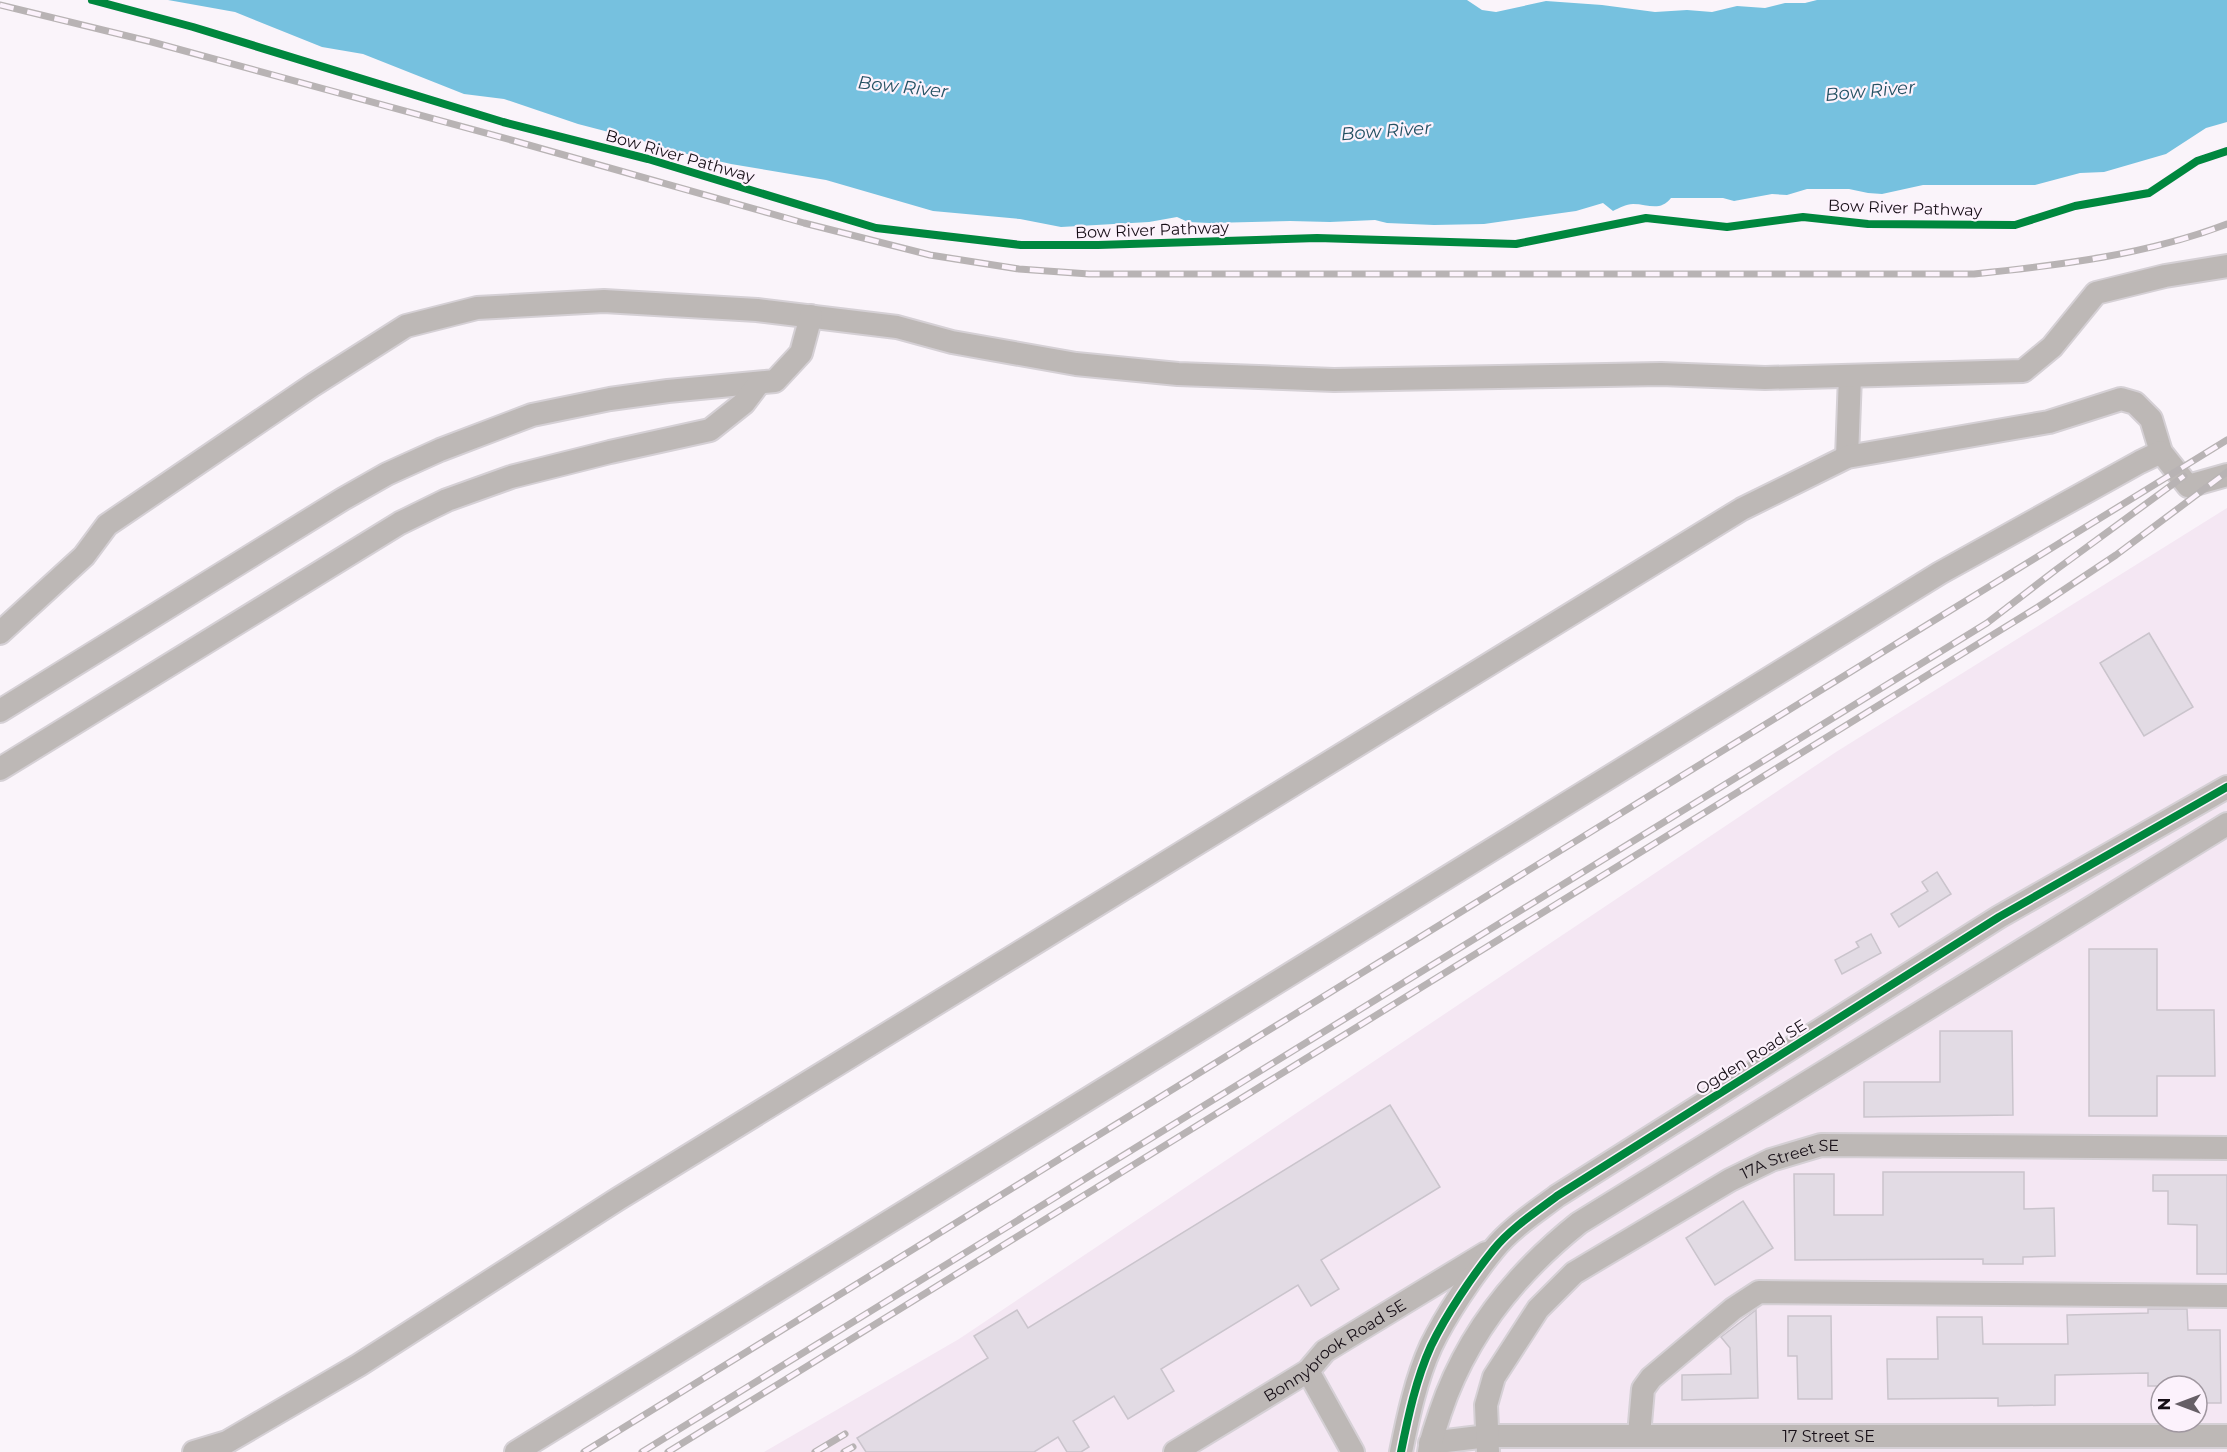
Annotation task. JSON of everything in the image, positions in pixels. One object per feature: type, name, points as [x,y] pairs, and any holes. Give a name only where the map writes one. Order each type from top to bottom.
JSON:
[{"type":"street","points":[[0,633],[84,556],[107,525],[313,385],[406,326],[477,308],[604,302],[757,310],[897,327],[963,344],[1076,364],[1178,374],[1334,380],[1661,374],[1766,378],[1850,376],[2023,371],[2052,347],[2096,293],[2165,276],[2227,266]]},
{"type":"street","points":[[0,711],[387,474],[440,450],[532,415],[610,399],[775,381],[801,353],[811,316]]},
{"type":"street","points":[[1847,457],[1850,376]]},
{"type":"street","points":[[0,769],[400,523],[447,500],[511,477],[710,430],[744,403],[759,383]]},
{"type":"street","points":[[194,1452],[227,1442],[298,1402],[638,1186],[1742,509],[1847,457],[2049,422],[2121,399],[2134,404],[2151,420],[2161,452],[2188,486],[2227,475]]},
{"type":"street","points":[[516,1452],[1940,573],[2161,452]]},
{"type":"street","name":"Ogden Road SE","points":[[1401,1452],[1410,1407],[1431,1347],[1453,1308],[1494,1248],[1528,1218],[1557,1196],[1989,923],[2227,787]]},
{"type":"street","points":[[1429,1448],[1450,1385],[1475,1336],[1509,1288],[1562,1237],[1589,1217],[2227,824]]},
{"type":"street","name":"17A Street SE","points":[[1488,1444],[1486,1405],[1494,1377],[1538,1309],[1574,1273],[1730,1180],[1772,1160],[1821,1145],[2227,1148]]},
{"type":"street","name":"Bonnybrook Road SE","points":[[1175,1452],[1308,1371],[1325,1351],[1494,1248]]},
{"type":"street","points":[[1639,1435],[1643,1389],[1651,1378],[1732,1309],[1759,1292],[2227,1296]]},
{"type":"street","points":[[1308,1371],[1353,1452]]},
{"type":"street","name":"17 Street SE","points":[[1429,1448],[1488,1444],[1545,1444],[1639,1435],[1874,1443],[2227,1436]]},
{"type":"shaded area","points":[[2227,508],[2227,1452],[764,1452],[959,1339],[1836,752]]},
{"type":"water","name":"Bow River","points":[[168,0],[1467,0],[1482,10],[1496,12],[1546,1],[1655,12],[1687,10],[1712,12],[1737,6],[1765,8],[1785,3],[1805,3],[1817,0],[2227,0],[2227,122],[2206,128],[2166,154],[2104,172],[2080,173],[2035,185],[1923,185],[1882,194],[1849,189],[1807,189],[1787,195],[1772,194],[1734,201],[1723,198],[1671,198],[1658,206],[1630,204],[1613,211],[1603,203],[1576,211],[1484,224],[1434,225],[1387,223],[1375,220],[1210,223],[1188,222],[1177,217],[1149,222],[1061,227],[1020,219],[933,211],[826,180],[731,164],[674,151],[578,124],[504,99],[464,94],[363,54],[322,47],[235,12]]},
{"type":"building","points":[[2149,633],[2193,707],[2144,736],[2100,663]]},
{"type":"building","points":[[1937,872],[1951,894],[1899,927],[1891,914],[1928,891],[1922,882]]},
{"type":"building","points":[[1871,934],[1881,953],[1842,974],[1835,960],[1859,947],[1856,942]]},
{"type":"building","points":[[2089,949],[2157,949],[2157,1010],[2214,1010],[2215,1076],[2157,1076],[2157,1116],[2089,1116]]},
{"type":"building","points":[[1940,1031],[2012,1031],[2013,1115],[1864,1117],[1864,1082],[1940,1082]]},
{"type":"building","points":[[1390,1105],[1440,1187],[1321,1260],[1339,1289],[1311,1306],[1298,1285],[1161,1369],[1174,1391],[1128,1419],[1114,1396],[1073,1421],[1089,1447],[1081,1452],[1067,1452],[1058,1437],[1034,1452],[866,1452],[857,1438],[988,1358],[974,1336],[1017,1310],[1028,1328]]},
{"type":"building","points":[[1883,1172],[2024,1172],[2024,1209],[2054,1208],[2055,1256],[2023,1257],[2023,1264],[1983,1264],[1983,1259],[1795,1260],[1794,1174],[1834,1174],[1834,1215],[1883,1215]]},
{"type":"building","points":[[2153,1175],[2227,1175],[2227,1274],[2197,1274],[2197,1225],[2168,1224],[2168,1191],[2153,1191]]},
{"type":"building","points":[[1743,1201],[1773,1248],[1715,1285],[1686,1238]]},
{"type":"building","points":[[2148,1309],[2187,1309],[2188,1330],[2220,1330],[2221,1403],[2209,1403],[2209,1374],[2149,1374],[2148,1386],[2148,1373],[2055,1375],[2055,1405],[1998,1406],[1998,1398],[1888,1399],[1887,1359],[1938,1359],[1937,1317],[1982,1317],[1983,1344],[2068,1344],[2067,1315],[2148,1313]]},
{"type":"building","points":[[1756,1310],[1758,1398],[1682,1400],[1682,1375],[1731,1374],[1730,1348],[1721,1337]]},
{"type":"building","points":[[1788,1316],[1831,1316],[1832,1399],[1798,1399],[1797,1356],[1788,1356]]},
{"type":"railway","points":[[0,5],[152,42],[804,223],[930,255],[1019,269],[1089,274],[1974,274],[2038,267],[2134,251],[2165,244],[2227,224]]},
{"type":"railway","points":[[584,1452],[2227,440]]},
{"type":"railway","points":[[668,1452],[2038,607],[2116,555],[2227,472]]},
{"type":"railway","points":[[642,1452],[1987,623],[2184,476]]},
{"type":"railway","points":[[815,1452],[845,1434]]},
{"type":"railway","points":[[844,1452],[853,1447]]},
{"type":"cycle path","name":"Bow River Pathway","points":[[92,0],[193,27],[503,122],[648,159],[876,228],[1021,245],[1098,245],[1317,238],[1516,244],[1646,218],[1727,227],[1803,217],[1868,224],[2015,225],[2075,206],[2149,193],[2197,161],[2227,151]]},
{"type":"cycle path","points":[[1401,1452],[1417,1385],[1437,1334],[1460,1296],[1486,1260],[1501,1241],[1524,1221],[1557,1196],[1999,917],[2227,787]]}]
